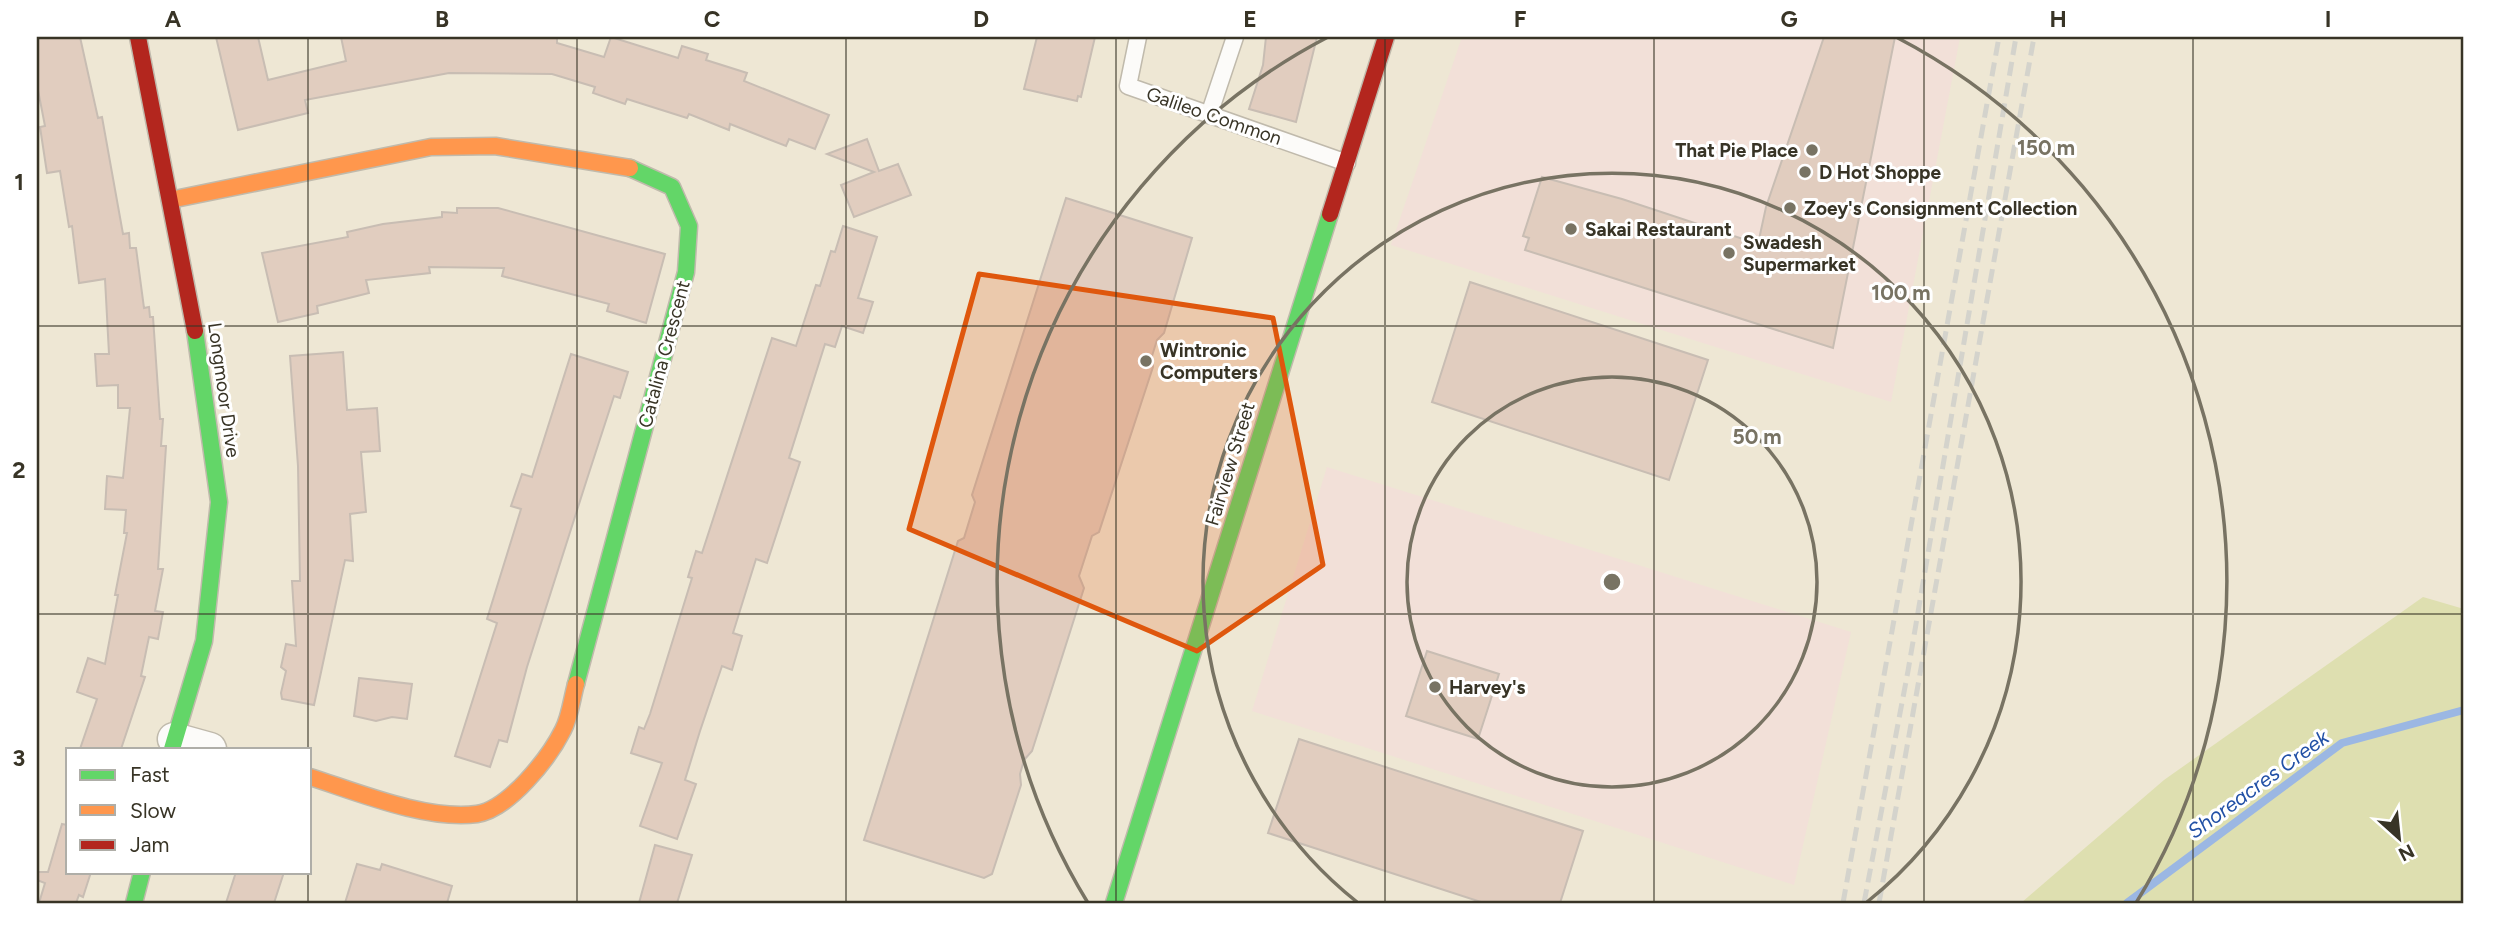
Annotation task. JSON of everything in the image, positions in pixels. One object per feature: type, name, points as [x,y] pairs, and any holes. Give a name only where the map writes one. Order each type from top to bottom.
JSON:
[{"type":"street","name":"Longmoor Drive","points":[[138,37],[201,363],[219,502],[204,641],[173,744]]},
{"type":"street","name":"Fairview Street","points":[[1114,903],[1386,37]]},
{"type":"street","name":"Catalina Crescent","points":[[170,200],[431,147],[495,146],[629,167],[672,187],[689,226],[686,272],[564,729],[529,779],[491,811],[445,815],[312,778]]},
{"type":"street","points":[[173,744],[203,748]]},
{"type":"street","points":[[134,903],[141,874]]},
{"type":"lane","name":"Galileo Common","points":[[1138,37],[1128,86],[1347,163]]},
{"type":"lane","points":[[1209,115],[1236,37]]},
{"type":"highlighted area","points":[[979,274],[1273,318],[1323,565],[1197,651],[909,529]]},
{"type":"shaded area","points":[[1462,37],[1960,37],[1891,402],[1391,245]]},
{"type":"shaded area","points":[[1327,467],[1851,632],[1794,885],[1252,711]]},
{"type":"green space","points":[[2423,597],[2464,609],[2464,903],[2021,903],[2164,780]]},
{"type":"building","points":[[37,37],[80,37],[98,118],[102,117],[123,234],[129,233],[130,248],[136,248],[144,308],[149,307],[150,317],[153,317],[160,419],[163,419],[161,446],[166,446],[158,569],[163,569],[155,611],[163,612],[158,639],[149,637],[141,676],[145,677],[121,748],[80,748],[97,699],[77,692],[88,658],[105,664],[118,595],[115,595],[127,533],[124,533],[126,510],[105,509],[107,476],[123,478],[130,408],[118,408],[118,385],[97,386],[95,354],[109,354],[105,279],[79,283],[72,226],[69,227],[60,171],[47,173],[40,127],[45,126],[37,85]]},
{"type":"building","points":[[216,37],[258,37],[268,80],[346,61],[341,37],[557,37],[557,43],[604,57],[611,37],[678,58],[682,46],[708,54],[706,60],[747,73],[744,81],[829,115],[815,149],[789,139],[786,146],[730,124],[729,130],[689,114],[687,118],[627,99],[625,104],[593,93],[595,87],[552,74],[449,73],[305,100],[308,113],[238,130]]},
{"type":"building","points":[[1037,37],[1095,37],[1081,97],[1078,96],[1077,101],[1024,89]]},
{"type":"building","points":[[1266,37],[1317,37],[1296,122],[1249,109],[1263,65]]},
{"type":"building","points":[[1824,37],[1895,37],[1833,348],[1525,250],[1529,238],[1523,236],[1542,177],[1622,199],[1758,244],[1766,207]]},
{"type":"building","points":[[867,139],[879,171],[898,164],[911,195],[854,217],[841,185],[874,172],[827,154]]},
{"type":"building","points":[[1066,198],[1192,238],[1164,333],[1157,340],[1152,356],[1153,367],[1099,532],[1092,536],[1079,576],[1084,588],[1032,751],[1024,760],[1020,774],[1021,785],[992,874],[984,878],[864,840],[958,541],[964,538],[975,502],[972,495]]},
{"type":"building","points":[[457,208],[498,208],[665,254],[646,323],[607,311],[609,304],[502,276],[504,268],[429,267],[430,273],[366,280],[369,293],[317,306],[318,313],[278,322],[262,253],[348,237],[347,232],[383,224],[442,217],[442,212],[457,213]]},
{"type":"building","points":[[843,226],[877,237],[858,298],[873,302],[863,333],[842,326],[835,347],[825,344],[789,458],[800,462],[767,563],[756,559],[733,633],[742,636],[732,670],[722,666],[685,780],[696,784],[677,839],[640,826],[662,763],[631,753],[639,727],[644,729],[650,714],[692,578],[688,577],[696,551],[702,553],[772,338],[796,346],[816,285],[820,286],[831,251],[835,252]]},
{"type":"building","points":[[1470,282],[1708,360],[1669,480],[1432,402]]},
{"type":"building","points":[[343,352],[347,410],[377,408],[380,451],[361,452],[366,512],[350,514],[353,561],[345,560],[314,705],[282,699],[281,693],[286,671],[281,667],[286,644],[296,646],[292,581],[300,581],[298,466],[290,356]]},
{"type":"building","points":[[571,354],[628,372],[620,398],[614,396],[527,667],[507,742],[499,740],[490,767],[455,756],[497,623],[487,619],[521,509],[511,506],[522,474],[532,477]]},
{"type":"building","points":[[1427,651],[1499,674],[1478,739],[1406,716]]},
{"type":"building","points":[[359,678],[412,684],[407,719],[392,717],[376,721],[354,716]]},
{"type":"building","points":[[1299,739],[1583,831],[1560,903],[1484,903],[1268,833]]},
{"type":"building","points":[[62,824],[66,825],[66,874],[90,874],[83,897],[79,895],[76,903],[39,903],[45,883],[37,880],[37,872],[48,872]]},
{"type":"building","points":[[655,845],[692,855],[677,903],[639,903]]},
{"type":"building","points":[[357,864],[380,870],[382,864],[452,886],[447,903],[345,903]]},
{"type":"building","points":[[235,874],[283,874],[274,903],[226,903]]},
{"type":"waterway","name":"Shoreacres Creek","points":[[2127,903],[2342,743],[2464,710]]},
{"type":"railway","points":[[1843,903],[1999,37]]},
{"type":"railway","points":[[1864,903],[1908,671],[2016,37]]},
{"type":"railway","points":[[1879,903],[2034,37]]},
{"type":"traffic: fast","points":[[576,684],[686,272],[689,226],[672,187],[630,168]]},
{"type":"traffic: fast","points":[[1114,903],[1330,214]]},
{"type":"traffic: fast","points":[[172,748],[204,641],[219,502],[195,331]]},
{"type":"traffic: fast","points":[[134,903],[141,874]]},
{"type":"traffic: slow","points":[[170,200],[431,147],[495,146],[630,168]]},
{"type":"traffic: slow","points":[[312,778],[370,797],[436,813],[477,814],[489,810],[502,803],[527,781],[557,741],[565,725],[576,684]]},
{"type":"traffic: jam","points":[[138,37],[195,331]]},
{"type":"traffic: jam","points":[[1330,214],[1386,37]]},
{"type":"place","name":"That Pie Place","points":[[1812,150]]},
{"type":"place","name":"D Hot Shoppe","points":[[1805,172]]},
{"type":"place","name":"Zoey's Consignment Collection","points":[[1790,208]]},
{"type":"place","name":"Sakai Restaurant","points":[[1571,229]]},
{"type":"place","name":"Swadesh Supermarket","points":[[1729,253]]},
{"type":"place","name":"Wintronic Computers","points":[[1146,361]]},
{"type":"place","name":"Harvey's","points":[[1435,687]]}]
